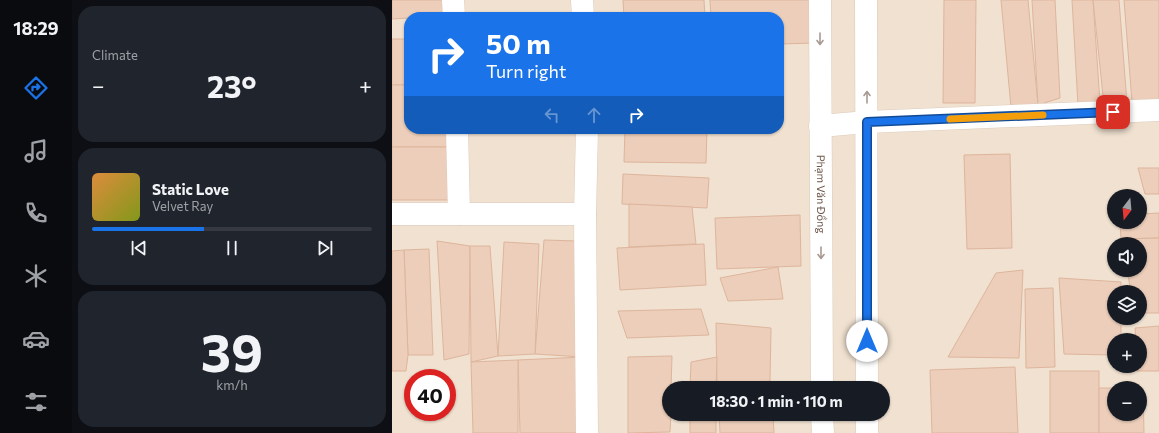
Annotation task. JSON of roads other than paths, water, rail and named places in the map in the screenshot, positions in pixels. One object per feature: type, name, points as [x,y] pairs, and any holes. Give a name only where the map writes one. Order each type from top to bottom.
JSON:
[{"type":"street","points":[[454,0],[454,12]]},
{"type":"street","points":[[582,0],[583,12]]},
{"type":"street","name":"Phạm Văn Đồng","points":[[820,0],[822,381]]},
{"type":"street","points":[[866,0],[867,381]]},
{"type":"street","points":[[820,126],[867,122],[1159,110]]},
{"type":"street","points":[[457,134],[459,214]]},
{"type":"street","points":[[587,134],[585,214],[587,433]]},
{"type":"street","points":[[392,214],[585,214]]},
{"type":"street","points":[[822,421],[822,433]]},
{"type":"street","points":[[867,421],[867,433]]}]
